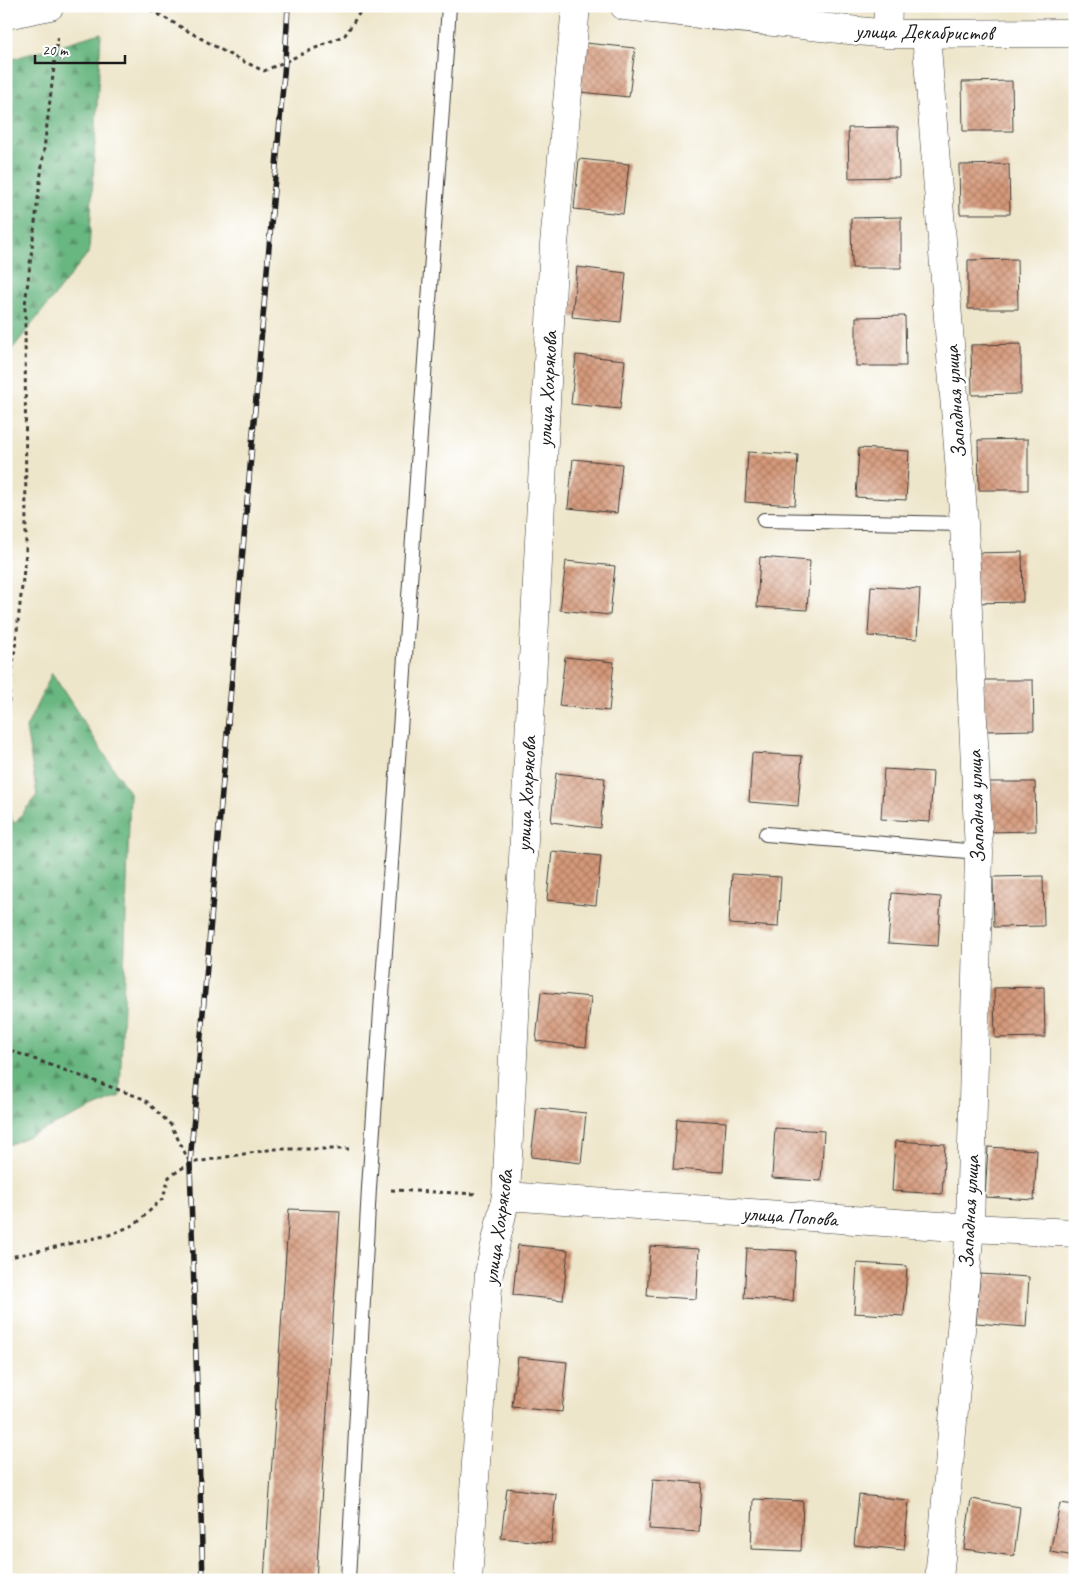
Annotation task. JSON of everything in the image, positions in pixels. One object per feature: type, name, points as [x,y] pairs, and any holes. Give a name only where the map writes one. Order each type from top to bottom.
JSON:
[{"type":"street","name":"улица Хохрякова","points":[[468,1580],[489,1273],[506,1196],[554,244],[576,6]]},
{"type":"street","name":"улица Декабристов","points":[[624,6],[887,34],[1075,33]]},
{"type":"street","points":[[887,34],[888,6]]},
{"type":"street","points":[[6,16],[55,16]]},
{"type":"street","name":"Западная улица","points":[[926,34],[964,524],[979,852],[970,1228],[939,1580]]},
{"type":"street","name":"улица Попова","points":[[506,1196],[970,1228],[1075,1233]]},
{"type":"lane","points":[[348,1580],[369,1188],[448,6]]},
{"type":"lane","points":[[764,520],[964,524]]},
{"type":"lane","points":[[766,834],[979,852]]},
{"type":"path","points":[[144,6],[232,56],[264,71],[345,35],[364,6]]},
{"type":"path","points":[[6,726],[26,552],[25,305],[55,16]]},
{"type":"path","points":[[6,1044],[12,1051],[144,1099],[171,1125],[190,1163]]},
{"type":"path","points":[[6,1258],[109,1235],[136,1224],[163,1198],[169,1177],[190,1163],[274,1149],[372,1149]]},
{"type":"path","points":[[369,1188],[506,1196]]},
{"type":"green space","points":[[101,33],[89,252],[6,357],[6,61]]},
{"type":"green space","points":[[52,673],[130,794],[120,1096],[6,1146],[6,805],[14,824],[37,795],[26,728]]},
{"type":"building","points":[[585,43],[635,48],[629,97],[580,92]]},
{"type":"building","points":[[1012,81],[1013,131],[963,131],[962,82]]},
{"type":"building","points":[[898,127],[899,177],[849,178],[848,128]]},
{"type":"building","points":[[579,159],[629,164],[623,214],[574,209]]},
{"type":"building","points":[[1009,164],[1010,214],[960,214],[959,165]]},
{"type":"building","points":[[901,217],[901,268],[852,268],[851,218]]},
{"type":"building","points":[[1017,259],[1018,309],[968,309],[968,260]]},
{"type":"building","points":[[577,267],[626,273],[621,322],[572,317]]},
{"type":"building","points":[[905,316],[906,366],[856,366],[856,317]]},
{"type":"building","points":[[1021,344],[1021,394],[972,395],[971,345]]},
{"type":"building","points":[[576,355],[625,360],[620,409],[571,404]]},
{"type":"building","points":[[1028,439],[1028,490],[979,490],[978,440]]},
{"type":"building","points":[[859,448],[909,451],[906,500],[856,497]]},
{"type":"building","points":[[748,452],[798,455],[795,505],[745,502]]},
{"type":"building","points":[[573,459],[622,464],[617,513],[568,508]]},
{"type":"building","points":[[1022,552],[1023,602],[973,603],[973,553]]},
{"type":"building","points":[[760,557],[810,561],[807,610],[757,607]]},
{"type":"building","points":[[566,561],[615,566],[610,615],[560,610]]},
{"type":"building","points":[[871,586],[920,589],[917,639],[868,636]]},
{"type":"building","points":[[565,657],[614,662],[609,711],[559,706]]},
{"type":"building","points":[[984,680],[1033,680],[1034,730],[984,731]]},
{"type":"building","points":[[752,753],[802,756],[798,806],[749,802]]},
{"type":"building","points":[[884,769],[933,772],[930,822],[881,819]]},
{"type":"building","points":[[556,773],[605,778],[600,828],[551,822]]},
{"type":"building","points":[[985,782],[1035,782],[1036,831],[986,832]]},
{"type":"building","points":[[552,851],[601,856],[596,905],[547,900]]},
{"type":"building","points":[[732,874],[781,877],[778,927],[729,924]]},
{"type":"building","points":[[1043,876],[1044,926],[994,927],[993,877]]},
{"type":"building","points":[[892,893],[941,897],[938,946],[888,943]]},
{"type":"building","points":[[1044,987],[1045,1037],[995,1038],[994,988]]},
{"type":"building","points":[[541,992],[591,997],[586,1047],[536,1041]]},
{"type":"building","points":[[537,1108],[586,1113],[581,1163],[531,1157]]},
{"type":"building","points":[[677,1119],[726,1122],[723,1172],[673,1169]]},
{"type":"building","points":[[775,1128],[824,1131],[821,1181],[772,1178]]},
{"type":"building","points":[[895,1141],[945,1144],[942,1194],[892,1191]]},
{"type":"building","points":[[988,1147],[1037,1150],[1034,1200],[985,1197]]},
{"type":"building","points":[[289,1209],[340,1211],[316,1580],[264,1580]]},
{"type":"building","points":[[518,1245],[568,1250],[563,1300],[513,1295]]},
{"type":"building","points":[[650,1246],[699,1249],[696,1299],[647,1296]]},
{"type":"building","points":[[747,1248],[796,1251],[793,1301],[744,1298]]},
{"type":"building","points":[[857,1263],[907,1266],[904,1316],[854,1313]]},
{"type":"building","points":[[980,1274],[1029,1277],[1026,1327],[976,1323]]},
{"type":"building","points":[[518,1357],[567,1362],[562,1412],[512,1407]]},
{"type":"building","points":[[653,1479],[702,1483],[699,1532],[649,1529]]},
{"type":"building","points":[[507,1488],[556,1494],[551,1543],[501,1538]]},
{"type":"building","points":[[859,1495],[909,1500],[904,1550],[854,1545]]},
{"type":"building","points":[[753,1499],[803,1501],[801,1551],[751,1549]]},
{"type":"building","points":[[971,1499],[1020,1507],[1014,1556],[964,1549]]},
{"type":"building","points":[[1060,1503],[1075,1505],[1075,1556],[1050,1552]]},
{"type":"railway","points":[[203,1580],[190,1163],[285,62],[288,6]]}]
